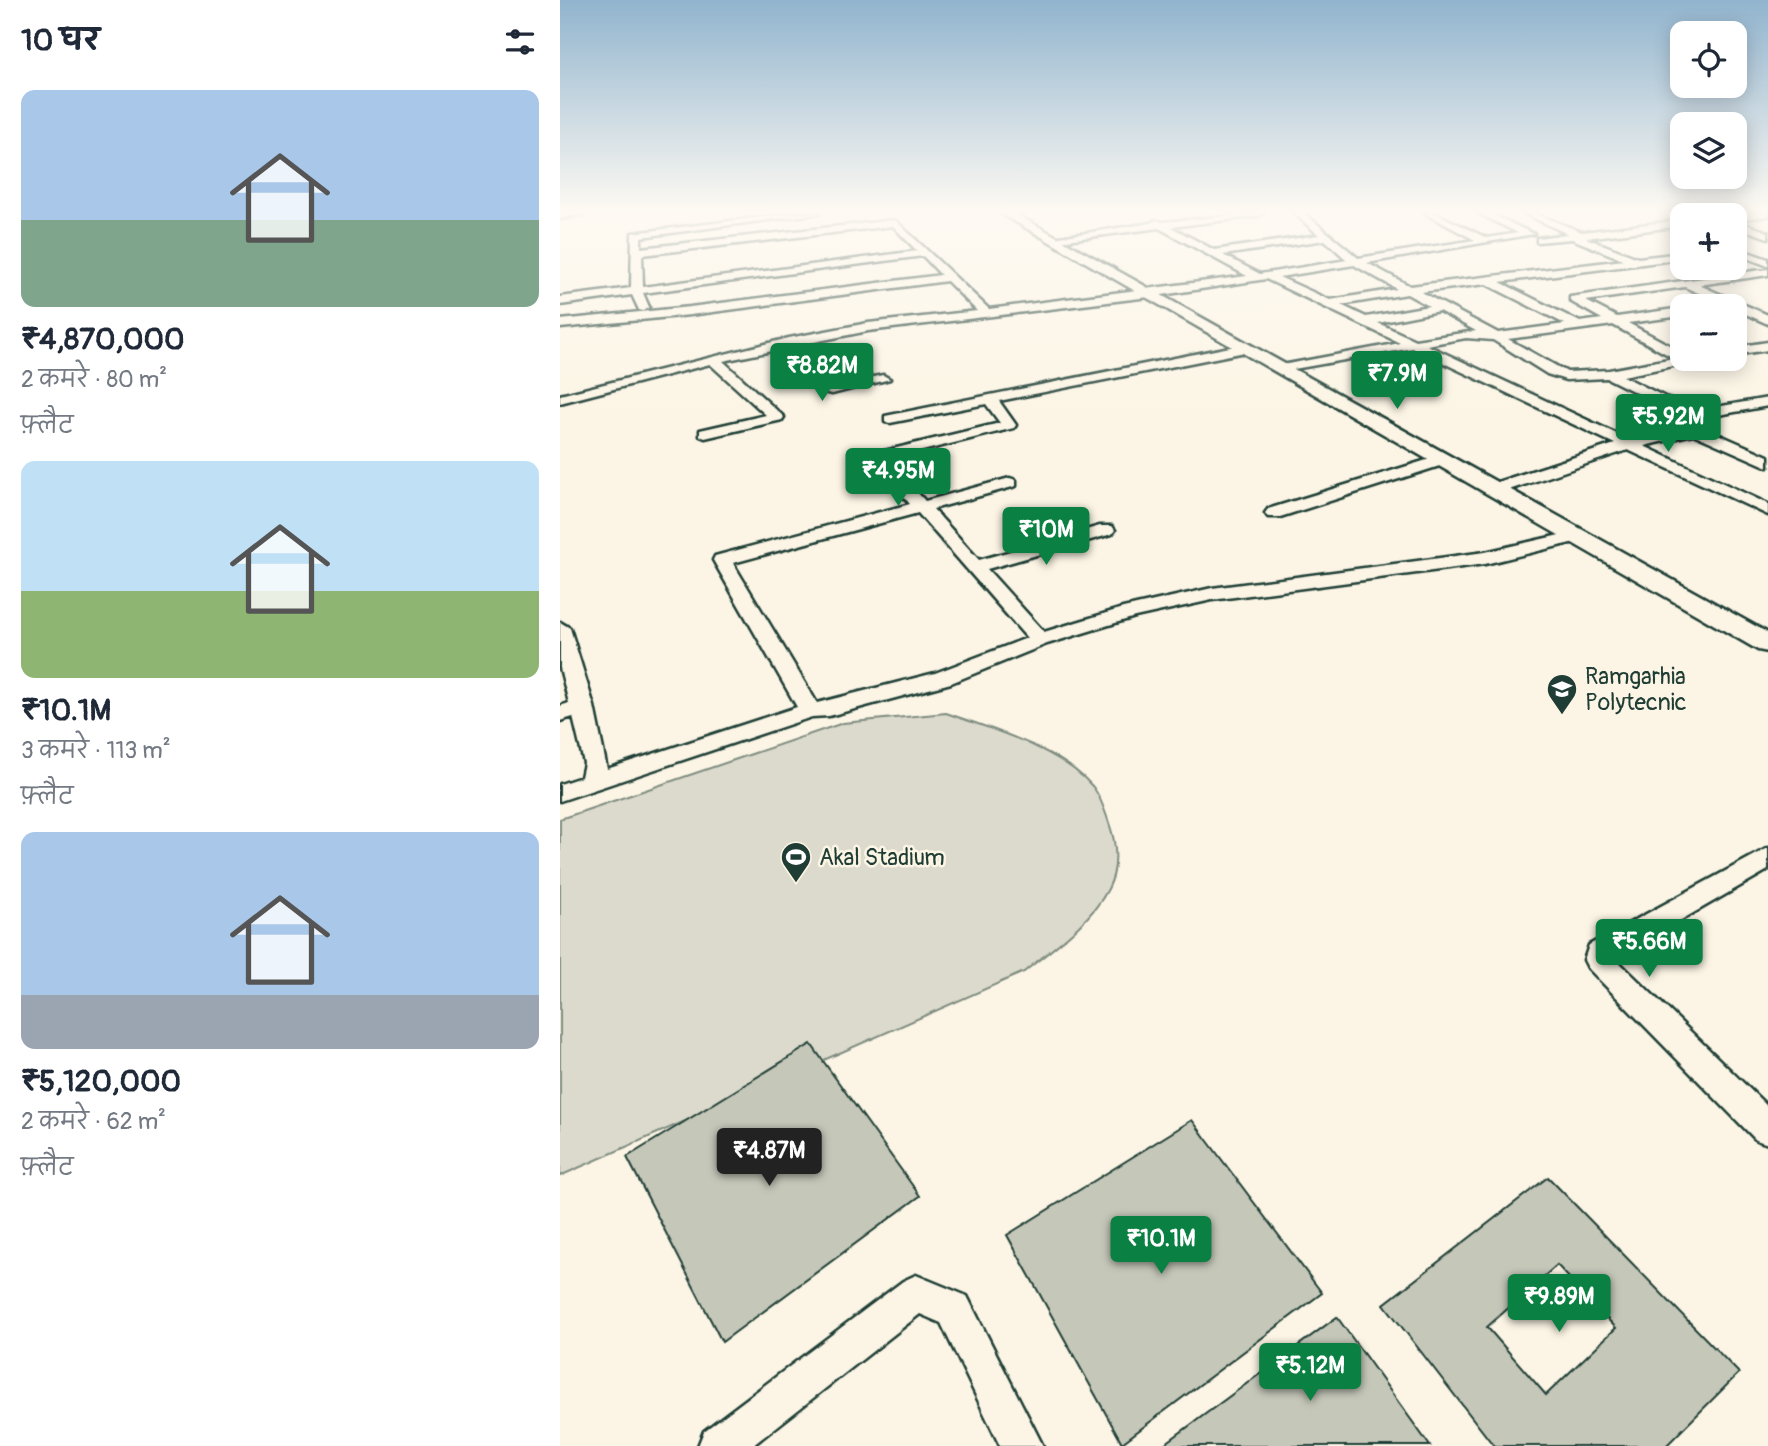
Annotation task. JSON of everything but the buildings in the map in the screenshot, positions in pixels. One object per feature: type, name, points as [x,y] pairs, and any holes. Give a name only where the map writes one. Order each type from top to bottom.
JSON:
[{"type":"main road","points":[[1125,280],[1768,644]]},
{"type":"street","points":[[637,280],[637,293],[646,313]]},
{"type":"street","points":[[560,301],[637,293],[673,280]]},
{"type":"street","points":[[560,324],[646,313],[690,311],[922,280]]},
{"type":"street","points":[[953,280],[987,314]]},
{"type":"street","points":[[560,398],[713,359],[868,327],[1149,294],[1235,280]]},
{"type":"street","points":[[1274,280],[1632,444],[1768,510]]},
{"type":"street","points":[[1391,280],[1496,337],[1552,371],[1566,376],[1609,374],[1670,361]]},
{"type":"street","points":[[1329,304],[1483,280]]},
{"type":"street","points":[[1488,280],[1578,326]]},
{"type":"street","points":[[1680,280],[1706,294]]},
{"type":"street","points":[[1670,350],[1574,299],[1697,280]]},
{"type":"street","points":[[1747,303],[1757,302]]},
{"type":"street","points":[[1367,321],[1442,307]]},
{"type":"street","points":[[1747,312],[1768,320]]},
{"type":"street","points":[[1282,369],[1466,334],[1496,337],[1670,314]]},
{"type":"street","points":[[789,342],[832,390],[883,379]]},
{"type":"street","points":[[1747,349],[1768,346]]},
{"type":"street","points":[[890,419],[1245,348]]},
{"type":"street","points":[[705,433],[776,417],[713,359]]},
{"type":"street","points":[[1609,374],[1766,460]]},
{"type":"street","points":[[990,399],[1009,425],[886,455],[885,466],[1040,640]]},
{"type":"street","points":[[1494,489],[1693,422],[1768,402]]},
{"type":"street","points":[[1274,513],[1443,460]]},
{"type":"street","points":[[810,710],[722,560],[1010,482]]},
{"type":"street","points":[[975,567],[1106,530]]},
{"type":"street","points":[[560,793],[810,710],[829,709],[943,678],[1040,640],[1130,612],[1212,594],[1485,558],[1577,536]]},
{"type":"street","points":[[560,628],[583,706],[596,763],[593,780]]},
{"type":"street","points":[[560,714],[583,706]]},
{"type":"street","points":[[1768,858],[1599,953],[1598,960],[1768,1129]]},
{"type":"street","points":[[719,1446],[916,1294],[954,1309],[1022,1446]]},
{"type":"shaded area","points":[[946,713],[1004,733],[1045,751],[1093,787],[1110,826],[1115,858],[1114,874],[1108,889],[1091,913],[1024,972],[560,1176],[560,819],[843,723]]},
{"type":"place","name":"Ramgarhia Polytecnic","points":[[1562,716]]},
{"type":"place","name":"Akal Stadium","points":[[796,884]]}]
